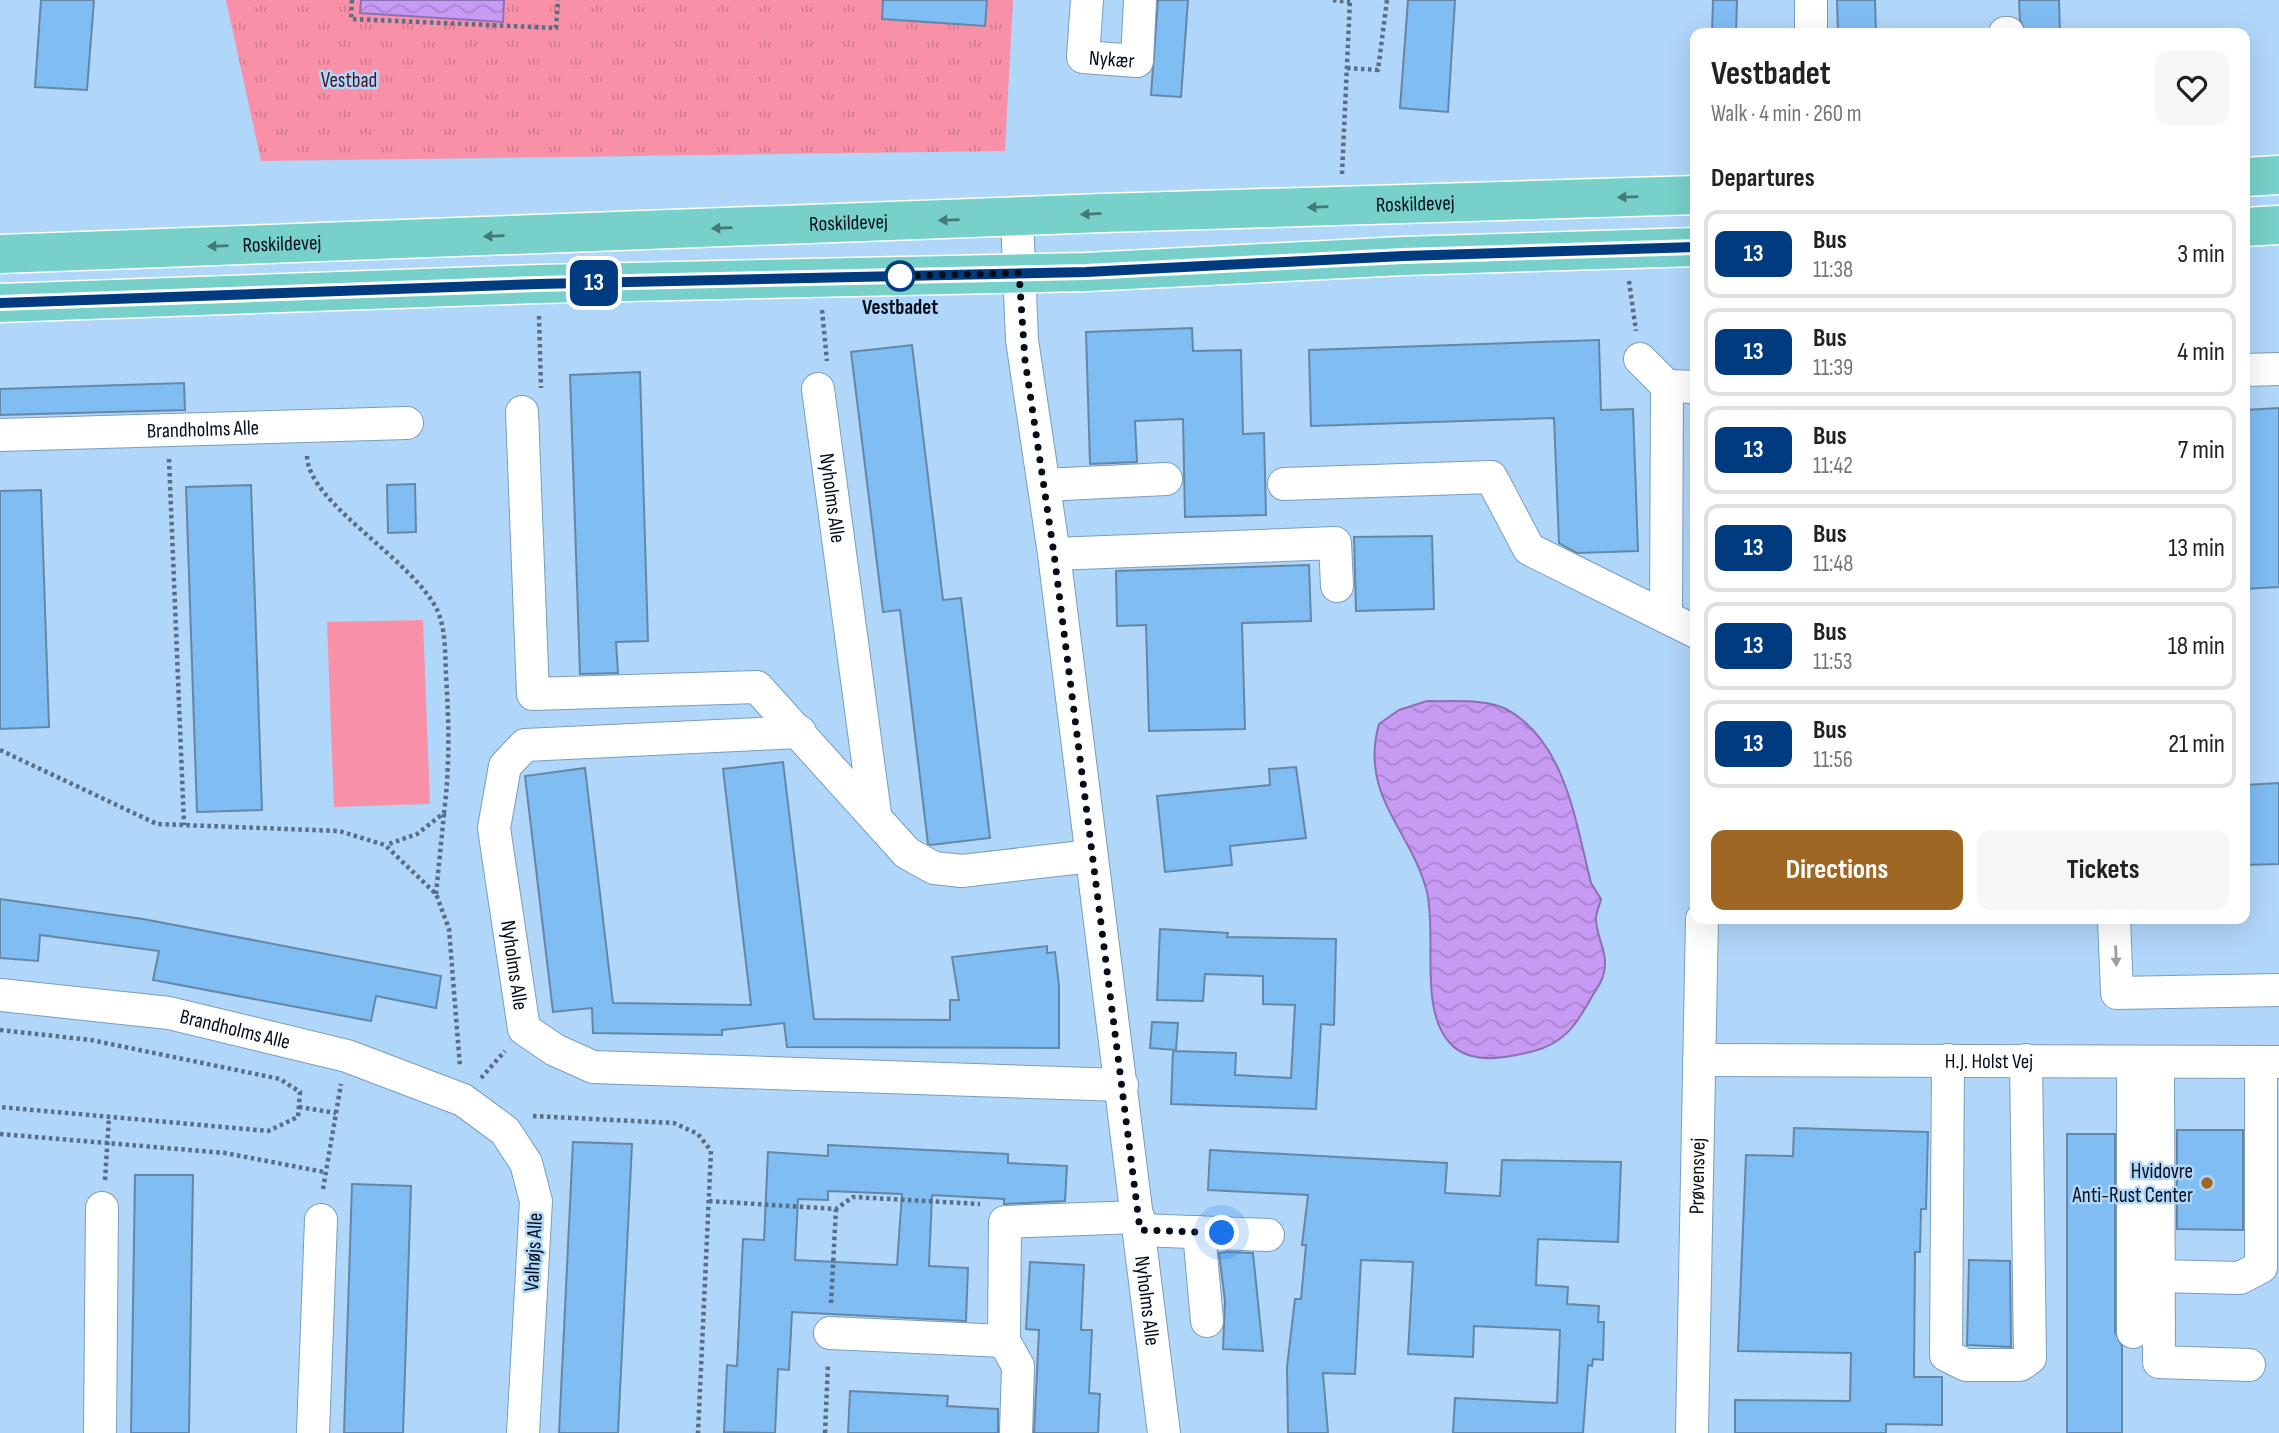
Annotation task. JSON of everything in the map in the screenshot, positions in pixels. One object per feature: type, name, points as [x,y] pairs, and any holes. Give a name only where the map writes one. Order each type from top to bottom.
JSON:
[{"type":"main road","points":[[2250,177],[2279,175]]},
{"type":"main road","name":"Roskildevej","points":[[0,254],[1690,195]]},
{"type":"main road","points":[[2250,227],[2279,225]]},
{"type":"main road","points":[[0,303],[538,284],[1019,273],[1690,247]]},
{"type":"street","name":"Nykær","points":[[1087,0],[1083,57],[1137,61],[1140,0]]},
{"type":"street","points":[[1811,0],[1811,28]]},
{"type":"street","name":"Nyholms Alle","points":[[1017,217],[1022,340],[1054,554],[1164,1433]]},
{"type":"street","points":[[1640,359],[1682,386],[1666,617]]},
{"type":"street","points":[[2250,370],[2279,369]]},
{"type":"street","name":"Nyholms Alle","points":[[818,389],[875,814]]},
{"type":"street","points":[[522,412],[533,694],[757,687],[875,814],[907,853],[934,868],[962,871],[1091,856]]},
{"type":"street","name":"Brandholms Alle","points":[[0,435],[407,423]]},
{"type":"street","points":[[1284,484],[1491,477],[1529,549],[1690,629]]},
{"type":"street","points":[[1044,485],[1166,479]]},
{"type":"street","points":[[1054,554],[1335,543],[1337,586]]},
{"type":"street","name":"Nyholms Alle","points":[[800,732],[525,745],[505,766],[494,828],[524,1029],[555,1050],[593,1067],[1122,1085]]},
{"type":"street","name":"Prøvensvej","points":[[1692,1433],[1702,924]]},
{"type":"street","points":[[2114,924],[2117,993],[2279,989]]},
{"type":"street","name":"Brandholms Alle","points":[[0,995],[169,1013],[347,1056],[463,1100]]},
{"type":"street","name":"H.J. Holst Vej","points":[[1699,1060],[2270,1062]]},
{"type":"street","points":[[1948,1060],[1946,1354],[1966,1365],[2020,1365],[2029,1358],[2026,1060]]},
{"type":"street","points":[[2145,1062],[2159,1362],[2249,1365]]},
{"type":"street","points":[[2133,1332],[2145,1062]]},
{"type":"street","points":[[2157,1276],[2240,1278],[2261,1267],[2270,1062]]},
{"type":"street","name":"Valhøjs Alle","points":[[463,1100],[505,1131],[526,1163],[536,1201],[523,1433]]},
{"type":"street","points":[[100,1433],[102,1208]]},
{"type":"street","points":[[313,1433],[321,1220]]},
{"type":"street","points":[[1016,1433],[1018,1366],[1004,1340],[1005,1222],[1139,1224],[1199,1232],[1268,1235]]},
{"type":"street","points":[[1199,1232],[1207,1321]]},
{"type":"street","points":[[830,1333],[1004,1340]]},
{"type":"path","points":[[352,0],[351,19],[556,28],[558,0]]},
{"type":"path","points":[[1333,0],[1350,1],[1341,206]]},
{"type":"path","points":[[1347,68],[1378,70],[1387,0]]},
{"type":"path","points":[[1625,249],[1640,359]]},
{"type":"path","points":[[818,389],[828,372],[819,278]]},
{"type":"path","points":[[522,412],[541,402],[538,284]]},
{"type":"path","points":[[306,426],[307,466],[325,495],[422,584],[439,613],[444,642],[451,761],[436,894]]},
{"type":"path","points":[[167,430],[184,825]]},
{"type":"path","points":[[0,750],[158,824],[339,831],[385,845],[412,868],[436,894],[449,929],[463,1100]]},
{"type":"path","points":[[385,845],[417,834],[444,813]]},
{"type":"path","points":[[463,1100],[524,1029]]},
{"type":"path","points":[[0,1030],[91,1040],[280,1079],[299,1092],[298,1117],[268,1131],[0,1107]]},
{"type":"path","points":[[321,1220],[324,1172],[347,1056]]},
{"type":"path","points":[[299,1107],[336,1113]]},
{"type":"path","points":[[505,1131],[522,1115],[674,1124],[698,1133],[711,1151],[698,1433]]},
{"type":"path","points":[[108,1143],[109,1117]]},
{"type":"path","points":[[0,1134],[225,1153],[324,1172]]},
{"type":"path","points":[[709,1201],[836,1209],[853,1197],[982,1204],[1005,1222]]},
{"type":"green space","name":"Vestbad","points":[[226,0],[1013,0],[1005,151],[261,161]]},
{"type":"green space","points":[[423,620],[430,804],[334,807],[327,622]]},
{"type":"water","points":[[361,0],[504,0],[503,22],[360,13]]},
{"type":"water","points":[[1427,701],[1478,702],[1506,709],[1526,723],[1542,742],[1565,786],[1591,883],[1601,899],[1596,918],[1605,968],[1602,979],[1580,1017],[1568,1032],[1544,1048],[1501,1058],[1467,1055],[1449,1042],[1440,1028],[1431,991],[1430,910],[1427,892],[1420,870],[1381,792],[1376,772],[1375,749],[1379,724],[1399,710]]},
{"type":"building","points":[[41,0],[94,0],[87,90],[35,87]]},
{"type":"building","points":[[883,0],[987,0],[985,26],[882,19]]},
{"type":"building","points":[[1158,0],[1188,0],[1181,97],[1151,95]]},
{"type":"building","points":[[1408,0],[1455,0],[1448,112],[1400,108]]},
{"type":"building","points":[[1713,0],[1737,0],[1736,28],[1712,28]]},
{"type":"building","points":[[1837,0],[1875,0],[1876,28],[1838,28]]},
{"type":"building","points":[[2019,0],[2059,0],[2060,28],[2024,28],[2020,20]]},
{"type":"building","points":[[1192,328],[1193,351],[1241,350],[1243,434],[1264,433],[1266,515],[1185,517],[1183,419],[1135,421],[1137,462],[1090,464],[1086,332]]},
{"type":"building","points":[[1599,340],[1601,410],[1633,409],[1638,551],[1577,553],[1559,543],[1554,418],[1311,426],[1309,350]]},
{"type":"building","points":[[912,345],[943,600],[961,598],[990,838],[931,845],[928,844],[900,610],[883,612],[851,352]]},
{"type":"building","points":[[640,372],[648,641],[616,642],[618,673],[580,674],[570,375]]},
{"type":"building","points":[[184,383],[185,410],[0,415],[0,389]]},
{"type":"building","points":[[2279,408],[2279,587],[2250,589],[2250,410]]},
{"type":"building","points":[[415,484],[416,532],[388,533],[387,485]]},
{"type":"building","points":[[251,485],[262,810],[197,812],[186,487]]},
{"type":"building","points":[[41,490],[49,727],[0,729],[0,491]]},
{"type":"building","points":[[1432,536],[1434,609],[1356,611],[1354,537]]},
{"type":"building","points":[[1309,565],[1311,621],[1242,623],[1245,729],[1149,731],[1146,625],[1117,626],[1116,571]]},
{"type":"building","points":[[783,762],[814,1019],[950,1020],[950,1000],[959,1000],[952,957],[1047,946],[1047,953],[1055,952],[1059,986],[1059,1048],[787,1047],[784,1023],[722,1030],[722,1035],[593,1033],[592,1008],[553,1012],[525,776],[585,768],[613,1003],[751,1005],[723,769]]},
{"type":"building","points":[[1296,767],[1306,838],[1230,846],[1232,865],[1165,872],[1157,796],[1270,785],[1269,769]]},
{"type":"building","points":[[2279,783],[2279,864],[2250,865],[2250,785]]},
{"type":"building","points":[[0,899],[143,919],[441,976],[436,1008],[376,996],[371,1021],[153,980],[159,951],[40,935],[38,961],[0,958]]},
{"type":"building","points":[[1160,929],[1228,933],[1227,937],[1336,939],[1334,1025],[1321,1024],[1316,1109],[1171,1104],[1173,1051],[1236,1053],[1235,1075],[1291,1078],[1295,1005],[1263,1004],[1263,976],[1205,974],[1203,1001],[1157,1000]]},
{"type":"building","points":[[1152,1022],[1178,1023],[1176,1050],[1150,1048]]},
{"type":"building","points":[[1794,1128],[1928,1132],[1926,1209],[1921,1209],[1920,1252],[1915,1252],[1914,1377],[1942,1377],[1942,1425],[1886,1424],[1886,1433],[1735,1433],[1735,1400],[1850,1401],[1851,1353],[1738,1351],[1746,1155],[1793,1156]]},
{"type":"building","points":[[2177,1130],[2243,1130],[2243,1230],[2177,1229]]},
{"type":"building","points":[[2067,1134],[2115,1134],[2115,1332],[2122,1346],[2122,1433],[2067,1433]]},
{"type":"building","points":[[573,1142],[632,1144],[618,1433],[559,1433]]},
{"type":"building","points":[[828,1145],[1008,1154],[1008,1163],[1067,1166],[1065,1201],[1004,1204],[1004,1199],[932,1195],[929,1266],[968,1268],[966,1321],[792,1312],[789,1370],[778,1369],[775,1433],[724,1432],[727,1365],[737,1366],[743,1239],[764,1240],[768,1152],[828,1156]],"holes":[[[828,1191],[902,1194],[897,1265],[795,1260],[798,1199],[828,1200]]]},
{"type":"building","points":[[1210,1150],[1447,1163],[1445,1193],[1500,1196],[1502,1160],[1621,1162],[1618,1242],[1538,1239],[1536,1285],[1568,1287],[1567,1304],[1599,1306],[1598,1322],[1604,1322],[1603,1360],[1593,1359],[1592,1366],[1588,1365],[1583,1433],[1453,1433],[1455,1398],[1557,1403],[1560,1330],[1474,1326],[1473,1357],[1408,1354],[1413,1262],[1361,1260],[1355,1374],[1323,1373],[1328,1433],[1288,1433],[1287,1367],[1295,1299],[1301,1299],[1306,1245],[1302,1245],[1308,1195],[1208,1190]]},
{"type":"building","points":[[135,1175],[193,1175],[189,1433],[131,1433]]},
{"type":"building","points":[[352,1184],[411,1186],[403,1433],[344,1433]]},
{"type":"building","points":[[1219,1253],[1253,1253],[1263,1351],[1223,1349],[1225,1301]]},
{"type":"building","points":[[1969,1260],[2010,1261],[2011,1347],[1967,1345]]},
{"type":"building","points":[[1030,1262],[1084,1265],[1081,1330],[1092,1330],[1089,1393],[1100,1394],[1098,1433],[1034,1433],[1039,1330],[1026,1329]]},
{"type":"building","points":[[850,1391],[948,1396],[947,1406],[998,1409],[998,1433],[848,1433]]},
{"type":"bus line","name":"13","points":[[0,303],[538,284],[1086,272],[1403,256],[1690,247]]},
{"type":"place","name":"Vestbadet","points":[[900,276]]},
{"type":"place","name":"Hvidovre Anti-Rust Center","points":[[2207,1183]]},
{"type":"route","points":[[900,276],[896,276],[1019,273],[1022,340],[1054,554],[1140,1230],[1222,1233]]}]
